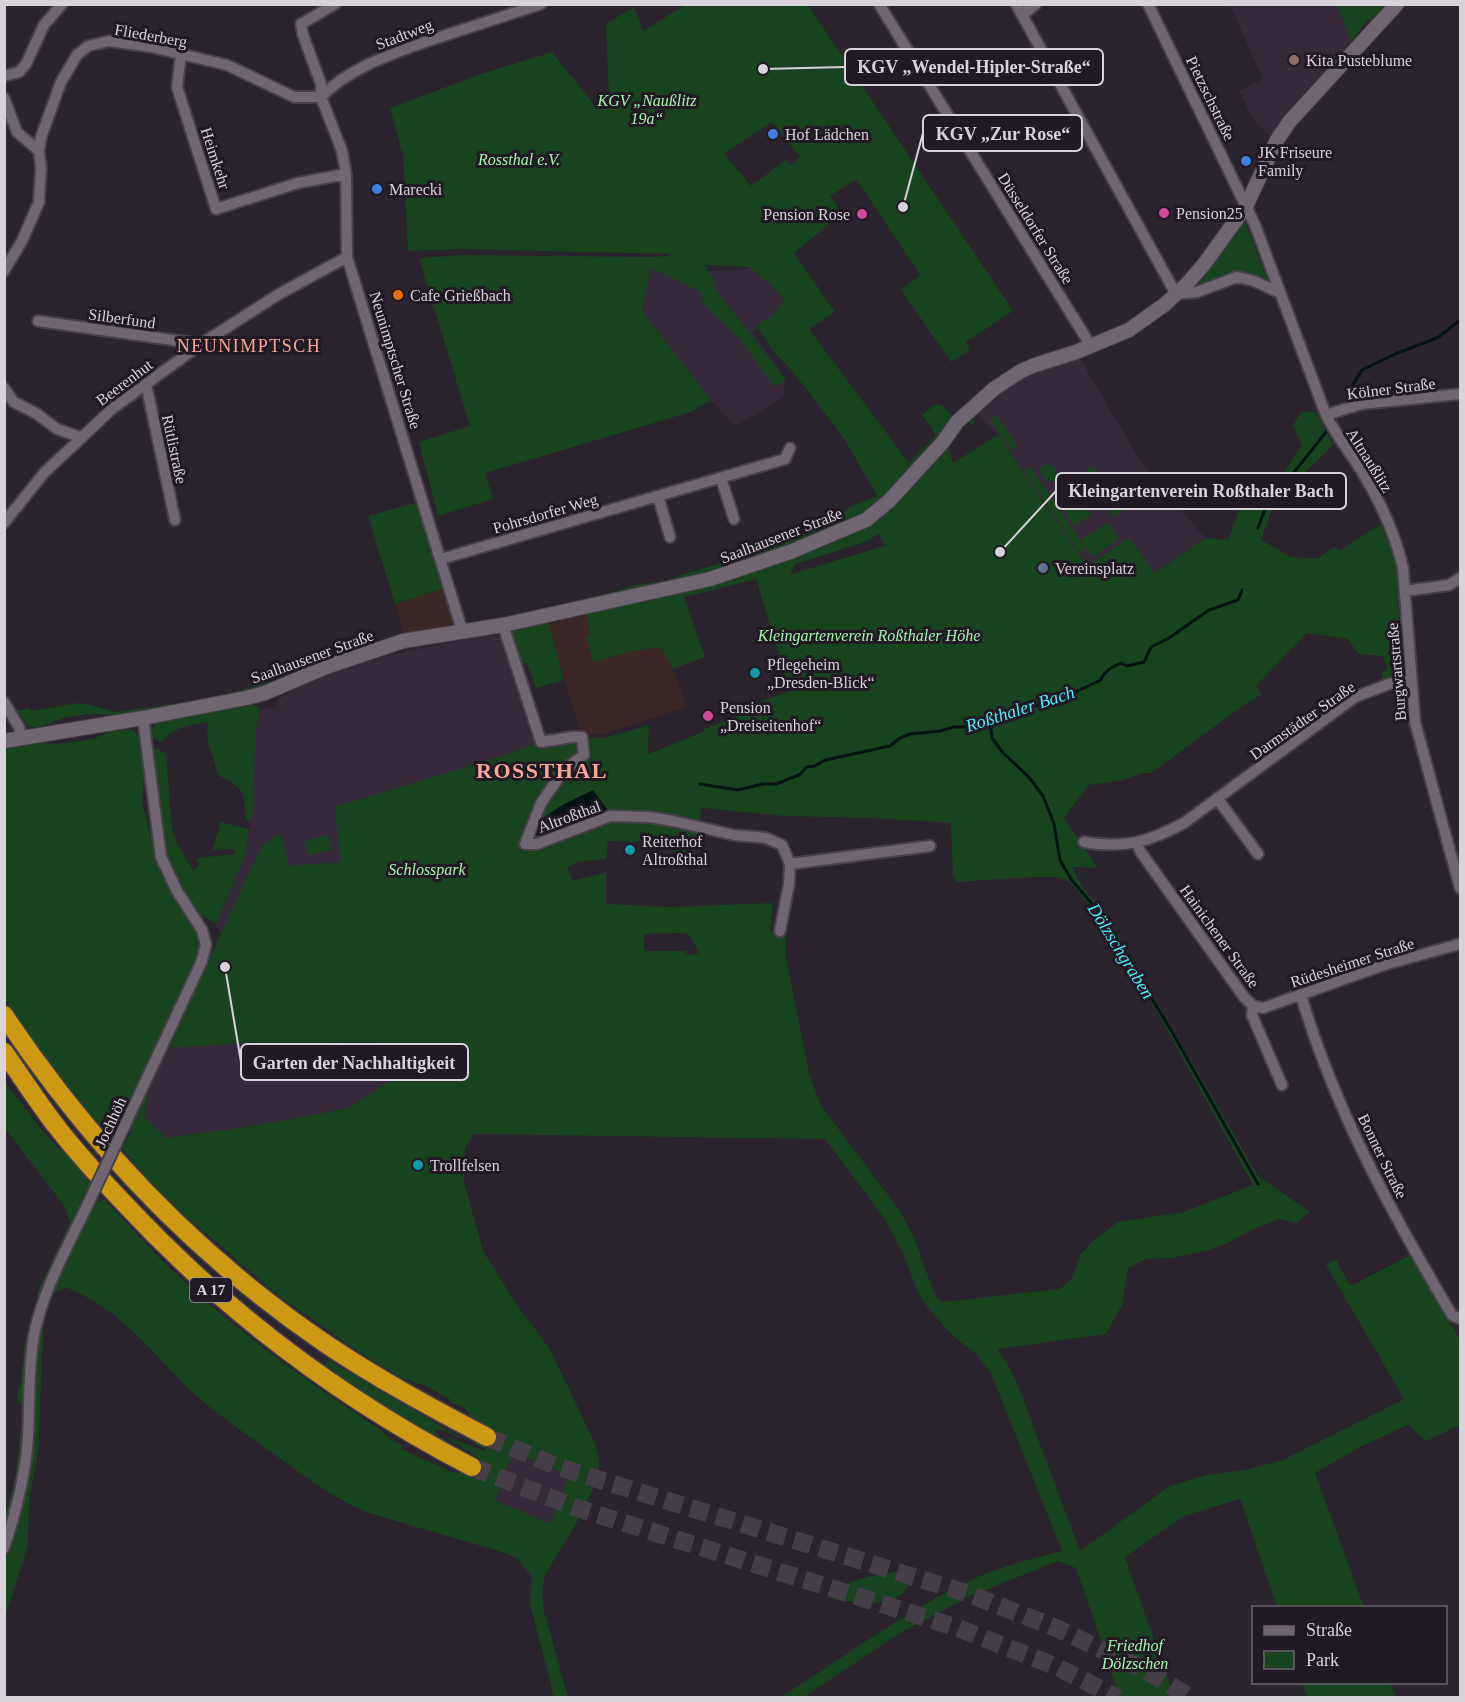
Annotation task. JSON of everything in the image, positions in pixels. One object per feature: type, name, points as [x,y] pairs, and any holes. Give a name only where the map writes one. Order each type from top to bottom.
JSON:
[{"type":"highway","name":"A 17","points":[[4,1015],[78,1116],[142,1189],[204,1248],[246,1284],[327,1344],[391,1384],[488,1437]]},
{"type":"highway","name":"A 17","points":[[4,1052],[57,1127],[90,1167],[157,1239],[198,1278],[288,1353],[327,1382],[421,1440],[472,1467]]},
{"type":"street","points":[[4,76],[18,72],[26,64],[44,25],[62,4]]},
{"type":"street","name":"Neunimptscher Straße","points":[[335,4],[301,24],[321,84],[321,97],[335,129],[346,174],[347,257],[462,630]]},
{"type":"street","name":"Stadtweg","points":[[321,97],[355,70],[393,53],[541,4]]},
{"type":"street","name":"Düsseldorfer Straße","points":[[879,4],[1091,346]]},
{"type":"street","points":[[1016,4],[1176,294],[1197,292],[1237,277],[1254,281],[1280,293]]},
{"type":"street","points":[[1022,15],[1036,4]]},
{"type":"street","name":"Pietzschstraße","points":[[1148,4],[1246,206]]},
{"type":"street","name":"Saalhausener Straße","points":[[4,741],[143,718],[265,693],[366,652],[404,641],[503,625],[710,579],[820,540],[866,520],[889,501],[943,442],[957,422],[994,388],[1021,371],[1129,330],[1176,294],[1205,263],[1246,206],[1277,140],[1290,121],[1397,4]]},
{"type":"street","name":"Fliederberg","points":[[4,270],[22,241],[39,202],[41,137],[61,82],[77,55],[88,46],[109,41],[127,43],[227,65],[294,97],[321,97]]},
{"type":"street","name":"Heimkehr","points":[[181,55],[177,87],[216,210],[298,183],[346,174]]},
{"type":"street","points":[[4,98],[17,132],[39,151]]},
{"type":"street","name":"Altnaußlitz","points":[[1246,206],[1326,415],[1385,512],[1398,546],[1405,591]]},
{"type":"street","name":"Beerenhut","points":[[4,523],[44,473],[112,409],[201,344],[279,294],[347,257]]},
{"type":"street","name":"Silberfund","points":[[38,321],[201,344]]},
{"type":"street","name":"Rütlistraße","points":[[146,384],[175,520]]},
{"type":"street","points":[[4,388],[14,402],[37,414],[57,429],[80,437]]},
{"type":"street","name":"Kölner Straße","points":[[1326,415],[1361,404],[1461,394]]},
{"type":"street","name":"Pohrsdorfer Weg","points":[[441,559],[785,459],[790,448]]},
{"type":"street","points":[[722,478],[734,519]]},
{"type":"street","points":[[658,496],[670,537]]},
{"type":"street","points":[[1405,591],[1449,585],[1461,578]]},
{"type":"street","name":"Burgwartstraße","points":[[1405,591],[1410,681],[1415,722],[1461,888]]},
{"type":"street","name":"Altroßthal","points":[[503,625],[541,742],[582,737],[584,755],[565,769],[541,803],[525,844],[537,844],[610,816],[649,817],[734,835],[766,838],[782,845],[790,864]]},
{"type":"street","name":"Darmstädter Straße","points":[[1084,842],[1105,846],[1137,843],[1162,835],[1184,823],[1355,697],[1389,684],[1410,681]]},
{"type":"street","points":[[4,702],[19,727],[21,738]]},
{"type":"street","name":"Jochhöh","points":[[4,1548],[23,1477],[28,1438],[34,1337],[40,1310],[53,1274],[197,972],[206,945],[202,930],[177,891],[161,857],[143,718]]},
{"type":"street","points":[[1217,798],[1258,854]]},
{"type":"street","name":"Hainichener Straße","points":[[1137,843],[1140,851],[1253,1006],[1252,1015],[1282,1085]]},
{"type":"street","points":[[780,931],[789,884],[790,864],[930,846]]},
{"type":"street","name":"Rüdesheimer Straße","points":[[1253,1006],[1263,1008],[1387,964],[1461,944]]},
{"type":"street","name":"Bonner Straße","points":[[1301,995],[1309,1022],[1336,1090],[1369,1166],[1412,1248],[1452,1315],[1460,1319]]},
{"type":"shaded area","name":"Kita Pusteblume","points":[[1230,5],[1337,5],[1351,41],[1308,89],[1270,137],[1252,117],[1239,91],[1263,79]]},
{"type":"shaded area","points":[[670,258],[709,271],[752,269],[784,300],[777,311],[753,333],[785,378],[784,397],[736,426],[711,400],[642,311],[651,268]]},
{"type":"shaded area","points":[[1076,352],[1141,461],[1205,538],[1154,573],[1087,566],[998,435],[977,414],[978,401],[995,388]]},
{"type":"shaded area","points":[[444,588],[456,620],[454,625],[404,636],[395,604]]},
{"type":"shaded area","points":[[587,614],[590,636],[586,637],[628,652],[661,647],[673,669],[687,707],[603,734],[595,735],[580,731],[548,624]]},
{"type":"shaded area","points":[[487,634],[501,638],[542,752],[220,933],[216,924],[245,855],[251,821],[255,730],[260,708],[276,709],[278,700],[313,678],[377,658]]},
{"type":"shaded area","points":[[593,790],[609,812],[569,829],[534,836],[536,828],[549,814]]},
{"type":"shaded area","points":[[253,1042],[263,1044],[378,1042],[394,1056],[392,1079],[349,1108],[260,1125],[166,1138],[144,1117],[149,1090],[168,1048]]},
{"type":"shaded area","points":[[513,1452],[569,1475],[550,1524],[495,1500]]},
{"type":"green space","points":[[685,5],[808,5],[1013,311],[966,342],[970,350],[951,362],[901,290],[920,275],[856,179],[830,196],[842,214],[794,253],[835,312],[809,329],[909,463],[936,435],[922,415],[936,404],[943,406],[957,422],[978,401],[973,425],[968,422],[948,448],[953,463],[998,435],[1087,566],[1129,538],[1155,573],[1205,538],[1228,540],[1240,508],[1259,508],[1302,446],[1293,425],[1301,412],[1316,412],[1333,445],[1286,491],[1271,512],[1261,540],[1291,557],[1317,559],[1334,547],[1339,551],[1381,524],[1391,548],[1397,573],[1401,674],[1382,679],[1382,672],[1388,669],[1383,656],[1358,654],[1348,639],[1307,633],[1256,686],[1262,694],[1151,773],[1089,785],[1064,818],[1098,868],[1072,867],[1083,888],[1106,915],[1258,1176],[1310,1212],[1296,1223],[1279,1219],[1206,1251],[1171,1258],[1145,1259],[1128,1268],[1122,1305],[1106,1334],[997,1349],[1019,1388],[1080,1551],[1170,1486],[1206,1475],[1246,1470],[1283,1460],[1404,1399],[1326,1265],[1336,1259],[1350,1286],[1411,1255],[1460,1340],[1460,1425],[1426,1441],[1408,1425],[1362,1446],[1315,1473],[1364,1606],[1277,1606],[1240,1499],[1184,1516],[1125,1557],[1174,1697],[1120,1697],[1076,1568],[1058,1561],[970,1596],[897,1635],[804,1697],[781,1697],[921,1606],[971,1580],[1016,1563],[1062,1551],[991,1373],[975,1353],[951,1334],[928,1308],[918,1293],[903,1253],[886,1221],[825,1139],[473,1134],[465,1148],[464,1182],[483,1251],[519,1308],[550,1349],[595,1444],[599,1459],[598,1478],[580,1517],[545,1575],[542,1593],[544,1611],[568,1697],[554,1697],[530,1604],[531,1575],[516,1558],[369,1513],[328,1492],[206,1404],[118,1318],[102,1306],[65,1287],[51,1295],[44,1316],[38,1451],[29,1503],[28,1545],[5,1617],[5,1516],[15,1479],[21,1432],[22,1406],[18,1402],[17,1392],[20,1387],[25,1341],[40,1286],[70,1222],[65,1207],[5,1128],[5,1083],[39,1127],[90,1183],[79,1205],[92,1211],[96,1203],[104,1199],[198,1294],[248,1336],[300,1375],[381,1430],[402,1446],[401,1449],[453,1472],[468,1473],[472,1457],[479,1461],[480,1459],[447,1438],[485,1451],[486,1449],[472,1443],[480,1443],[487,1427],[473,1418],[465,1409],[449,1401],[450,1399],[425,1386],[400,1377],[360,1353],[275,1293],[187,1217],[147,1178],[122,1149],[132,1129],[119,1123],[110,1140],[58,1078],[5,999],[5,749],[38,743],[61,744],[93,739],[114,730],[132,730],[140,737],[144,776],[142,803],[157,859],[206,940],[166,1039],[170,1043],[262,846],[281,833],[289,866],[340,862],[335,807],[541,742],[572,737],[604,738],[649,725],[648,754],[757,709],[756,703],[790,691],[756,579],[684,597],[705,657],[673,669],[661,647],[628,652],[594,662],[586,638],[590,636],[586,607],[575,602],[636,585],[663,581],[746,555],[837,518],[851,506],[877,496],[844,438],[793,372],[772,350],[757,326],[777,311],[784,299],[749,267],[704,265],[715,282],[714,288],[785,378],[784,382],[773,386],[741,340],[703,304],[701,292],[651,268],[642,311],[711,400],[691,412],[485,473],[493,499],[438,516],[419,442],[470,426],[419,258],[465,255],[648,257],[669,256],[670,254],[459,249],[408,251],[403,156],[390,108],[478,75],[552,52],[595,106],[609,98],[606,24],[634,7],[643,31]],"holes":[[[772,122],[800,157],[791,165],[786,160],[751,186],[724,154]],[[879,534],[885,545],[789,575],[796,564],[865,542]],[[702,808],[784,816],[951,823],[953,875],[957,882],[1034,877],[1057,877],[1068,880],[1104,922],[1139,979],[1253,1185],[1184,1212],[1118,1222],[1095,1239],[1080,1255],[1072,1279],[1060,1289],[942,1302],[935,1295],[913,1235],[900,1211],[820,1104],[809,1072],[785,953],[788,921],[792,907],[785,905],[780,930],[770,931],[773,903],[669,907],[606,904],[606,872],[573,881],[567,868],[577,862],[606,859],[608,841],[653,842],[654,847],[672,851],[692,860]],[[686,933],[697,948],[698,954],[685,955],[685,951],[644,951],[644,934]],[[253,1042],[263,1044],[378,1042],[394,1056],[392,1079],[349,1108],[260,1125],[166,1138],[144,1117],[149,1090],[168,1048]],[[513,1452],[569,1475],[550,1524],[495,1500]]]},
{"type":"green space","points":[[1337,5],[1386,5],[1370,21],[1367,20],[1351,41]]},
{"type":"green space","points":[[1244,223],[1267,283],[1249,275],[1234,274],[1201,286],[1199,282]]},
{"type":"green space","points":[[996,415],[1017,446],[1011,450],[990,420]]},
{"type":"green space","points":[[1044,464],[1051,465],[1057,471],[1056,481],[1047,481],[1042,477],[1039,469]]},
{"type":"green space","points":[[1030,467],[1086,549],[1080,553],[1024,470]]},
{"type":"green space","points":[[1093,467],[1126,509],[1114,517],[1099,501],[1086,473],[1088,468]]},
{"type":"green space","points":[[1066,484],[1071,490],[1073,489],[1091,515],[1074,526],[1052,493]]},
{"type":"green space","points":[[419,502],[444,588],[395,604],[368,516]]},
{"type":"green space","points":[[1108,522],[1119,539],[1093,557],[1081,540]]},
{"type":"green space","points":[[546,616],[564,680],[536,688],[527,663],[517,666],[503,625]]},
{"type":"green space","points":[[270,682],[262,689],[127,715],[89,714],[63,718],[39,728],[28,726],[17,711],[29,708],[31,711],[78,703],[115,712],[207,699]]},
{"type":"green space","points":[[254,705],[260,708],[257,722],[251,821],[246,820],[241,792],[234,784],[218,775],[207,738],[208,722],[177,729],[162,742],[151,737],[151,732],[159,721]]},
{"type":"green space","points":[[158,749],[166,754],[172,828],[178,846],[193,870],[199,866],[197,858],[235,854],[234,849],[213,850],[220,822],[249,829],[245,855],[216,924],[193,908],[181,891],[166,852],[152,750]]},
{"type":"green space","points":[[328,835],[331,850],[308,855],[304,841]]},
{"type":"green space","points":[[328,1360],[463,1439],[439,1429],[435,1430],[435,1433],[454,1447],[425,1433],[322,1368]]},
{"type":"green space","points":[[906,1572],[908,1586],[895,1599],[863,1603],[833,1599],[831,1591],[849,1583],[877,1575]]},
{"type":"green space","points":[[1302,1684],[1391,1684],[1396,1697],[1307,1697]]},
{"type":"waterway","name":"Roßthaler Bach","points":[[1350,389],[1362,370],[1439,337],[1460,320]]},
{"type":"waterway","name":"Roßthaler Bach","points":[[1258,528],[1265,509],[1326,432]]},
{"type":"waterway","name":"Roßthaler Bach","points":[[700,784],[738,790],[763,784],[776,784],[799,775],[807,767],[815,766],[825,760],[890,746],[910,734],[954,727],[977,727],[1058,696],[1071,694],[1101,680],[1106,672],[1121,663],[1127,666],[1144,662],[1151,647],[1169,638],[1209,610],[1238,600],[1242,590]]},
{"type":"waterway","name":"Dölzschgraben","points":[[990,722],[992,738],[1003,753],[1028,776],[1043,796],[1054,824],[1060,860],[1071,879],[1103,917],[1172,1032],[1258,1184]]},
{"type":"tunnel","points":[[487,1437],[558,1467],[966,1593],[1054,1627],[1147,1671],[1191,1698]]},
{"type":"tunnel","points":[[472,1467],[580,1509],[958,1628],[1057,1667],[1118,1698]]},
{"type":"place","name":"Kita Pusteblume","points":[[1294,60]]},
{"type":"place","name":"KGV „Wendel-Hipler-Straße“","points":[[763,69]]},
{"type":"place","name":"Hof Lädchen","points":[[773,134]]},
{"type":"place","name":"JK Friseure Family","points":[[1246,161]]},
{"type":"place","name":"Marecki","points":[[377,189]]},
{"type":"place","name":"KGV „Zur Rose“","points":[[903,207]]},
{"type":"place","name":"Pension25","points":[[1164,213]]},
{"type":"place","name":"Pension Rose","points":[[862,214]]},
{"type":"place","name":"Cafe Grießbach","points":[[398,295]]},
{"type":"place","name":"Kleingartenverein Roßthaler Bach","points":[[1000,552]]},
{"type":"place","name":"Vereinsplatz","points":[[1043,568]]},
{"type":"place","name":"Pflegeheim „Dresden-Blick“","points":[[755,673]]},
{"type":"place","name":"Pension „Dreiseitenhof“","points":[[708,716]]},
{"type":"place","name":"Reiterhof Altroßthal","points":[[630,850]]},
{"type":"place","name":"Garten der Nachhaltigkeit","points":[[225,967]]},
{"type":"place","name":"Trollfelsen","points":[[418,1165]]},
{"type":"district","name":"NEUNIMPTSCH","points":[[249,346]]},
{"type":"district","name":"ROSSTHAL","points":[[542,770]]},
{"type":"park label","name":"KGV „Naußlitz 19a“","points":[[647,109]]},
{"type":"park label","name":"Rossthal e.V.","points":[[519,159]]},
{"type":"park label","name":"Kleingartenverein Roßthaler Höhe","points":[[869,635]]},
{"type":"park label","name":"Schlosspark","points":[[427,869]]},
{"type":"park label","name":"Friedhof Dölzschen","points":[[1135,1654]]}]
